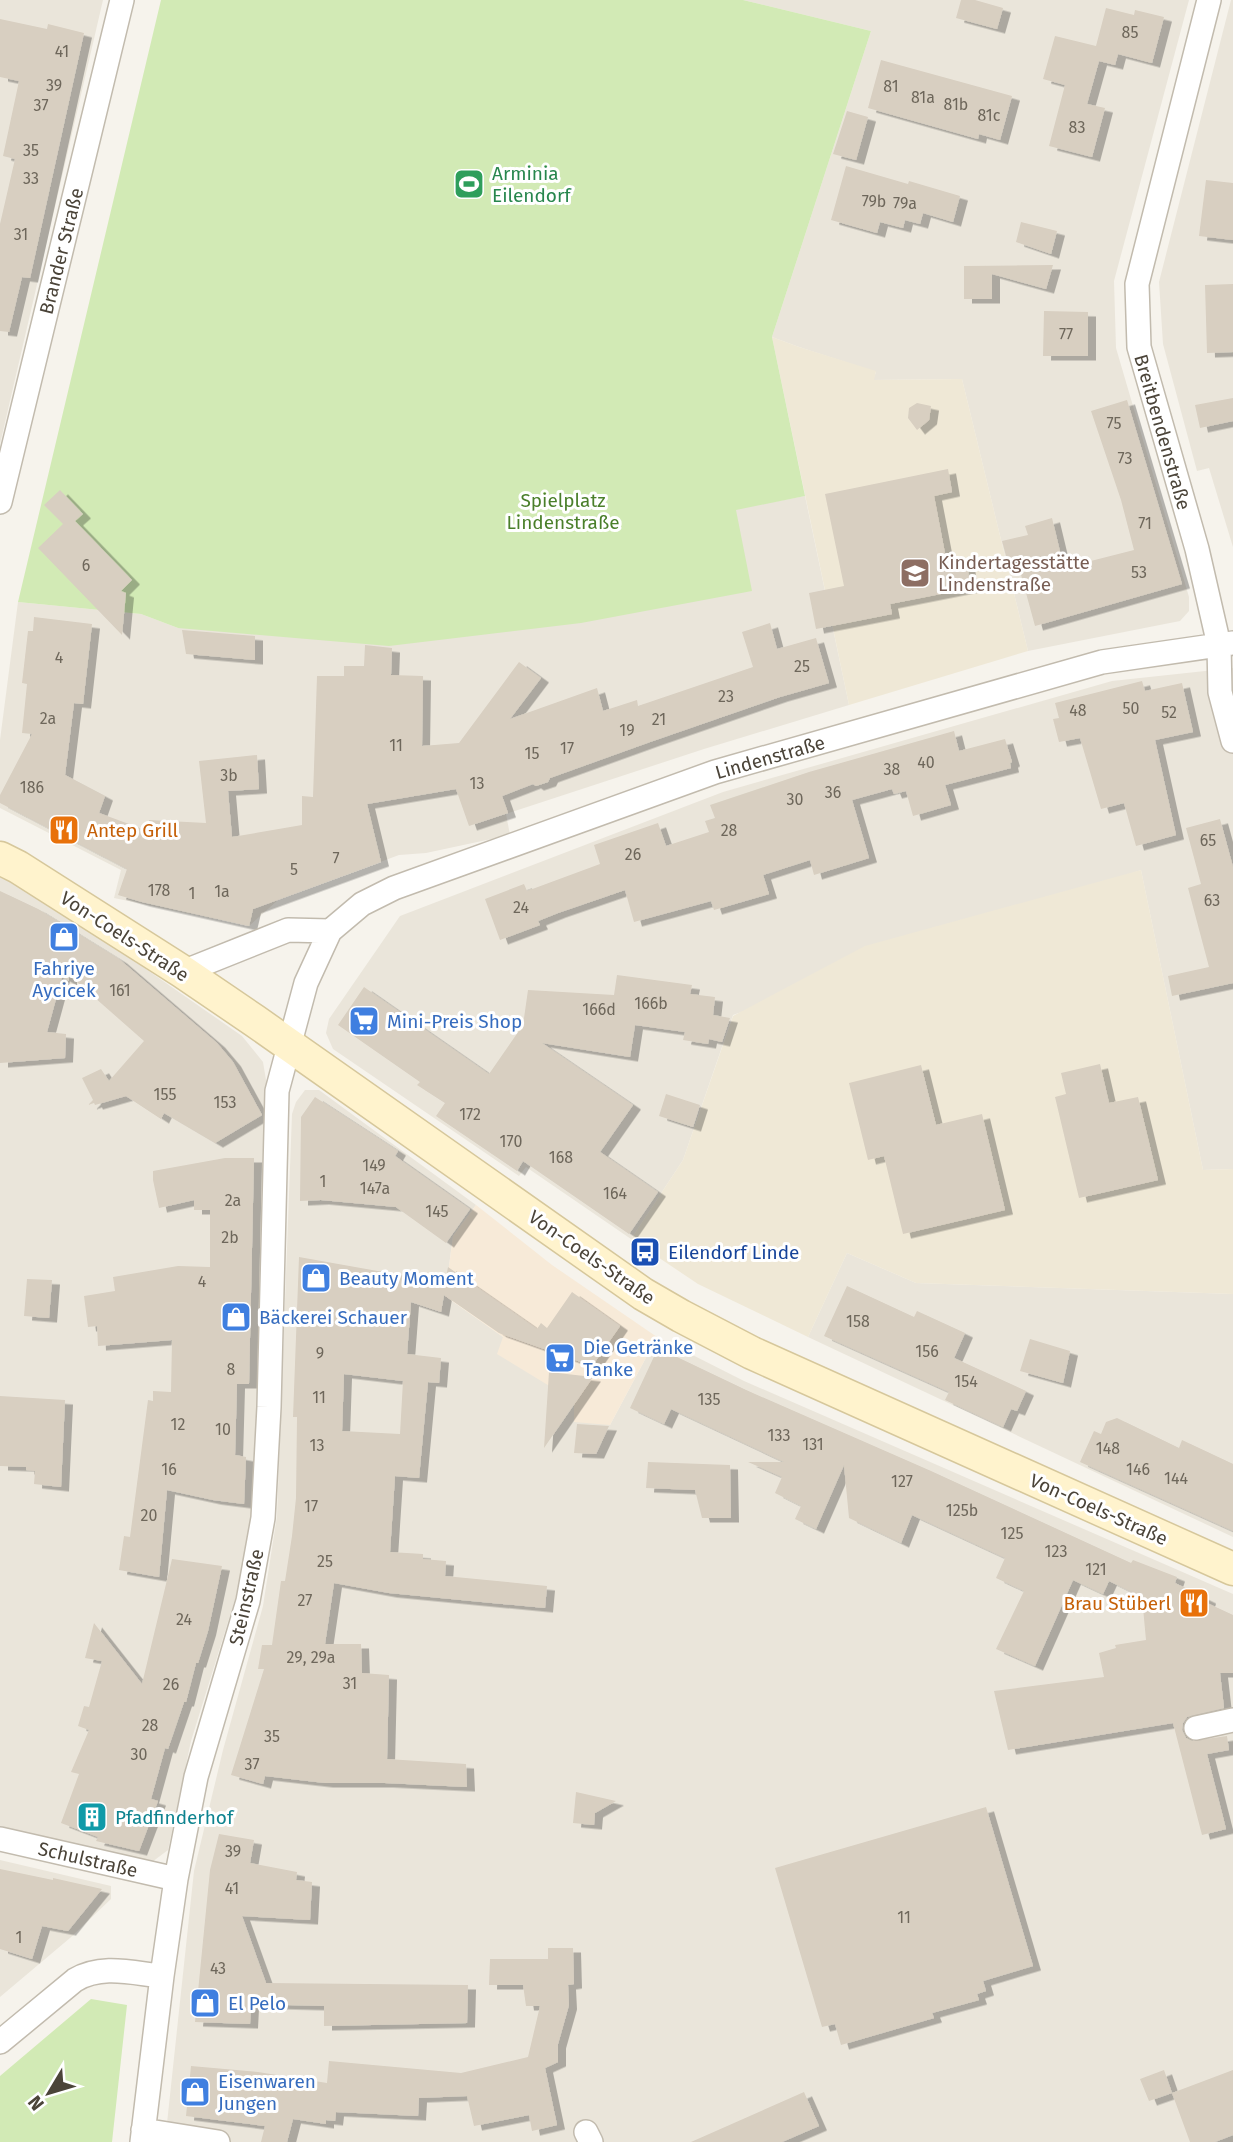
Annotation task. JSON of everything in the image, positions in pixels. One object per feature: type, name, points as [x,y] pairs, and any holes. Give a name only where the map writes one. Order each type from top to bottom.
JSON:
[{"type":"main road","name":"Von-Coels-Straße","points":[[0,858],[183,972],[616,1276],[681,1316],[752,1353],[1233,1569]]},
{"type":"street","name":"Brander Straße","points":[[0,502],[122,0]]},
{"type":"street","name":"Breitbendenstraße","points":[[1209,0],[1137,284],[1139,347],[1226,644],[1220,692],[1233,741]]},
{"type":"street","name":"Lindenstraße","points":[[288,1044],[306,983],[330,931],[362,904],[394,888],[715,772],[1102,662],[1226,644]]},
{"type":"street","points":[[183,972],[288,930],[330,931]]},
{"type":"street","name":"Steinstraße","points":[[143,2136],[176,1879],[196,1777],[248,1601],[263,1518],[269,1407],[277,1091],[288,1044]]},
{"type":"street","points":[[1196,1728],[1233,1720]]},
{"type":"street","name":"Schulstraße","points":[[0,1839],[176,1879]]},
{"type":"street","points":[[0,2042],[88,1972],[105,1970],[162,1976]]},
{"type":"street","points":[[143,2136],[218,2142]]},
{"type":"shaded area","points":[[0,0],[103,0],[0,444]]},
{"type":"shaded area","points":[[743,0],[1189,0],[1114,281],[1116,348],[1189,597],[1189,611],[1180,621],[1028,651],[962,379],[873,380],[876,372],[772,337],[871,31]]},
{"type":"shaded area","points":[[1231,0],[1233,547],[1209,468],[1197,471],[1163,344],[1159,282]]},
{"type":"shaded area","name":"Kindertagesstätte Lindenstraße","points":[[772,337],[876,371],[874,380],[962,379],[1028,651],[849,705]]},
{"type":"shaded area","points":[[805,496],[849,705],[506,814],[510,835],[426,853],[399,855],[278,900],[249,926],[114,898],[121,870],[0,808],[0,740],[18,602],[141,614],[178,628],[751,591],[735,509]]},
{"type":"shaded area","points":[[1233,668],[1233,1169],[1203,1170],[1141,870],[733,1015],[683,1160],[631,1239],[526,1167],[519,1176],[333,1049],[326,1033],[329,1019],[400,916],[723,792],[1112,681]]},
{"type":"shaded area","points":[[1141,870],[1203,1170],[1233,1169],[1233,1294],[916,1283],[847,1253],[808,1337],[698,1284],[631,1239],[683,1160],[733,1016],[865,946]]},
{"type":"shaded area","points":[[0,876],[54,905],[242,1036],[263,1062],[267,1086],[258,1407],[252,1515],[236,1596],[191,1741],[168,1850],[152,1862],[0,1826]]},
{"type":"shaded area","points":[[305,1090],[319,1090],[476,1205],[453,1236],[445,1296],[503,1337],[574,1401],[610,1425],[657,1337],[744,1381],[1233,1594],[1233,2142],[165,2142],[194,1871],[223,1750],[263,1606],[277,1516],[292,1114],[296,1102]]},
{"type":"shaded area","points":[[476,1205],[552,1265],[657,1337],[610,1425],[574,1422],[574,1401],[497,1354],[503,1337],[445,1296],[453,1236]]},
{"type":"shaded area","points":[[847,1253],[916,1283],[1233,1294],[1233,1537],[808,1337]]},
{"type":"shaded area","points":[[0,1860],[111,1886],[111,1899],[70,1938],[0,1997]]},
{"type":"green space","name":"Arminia Eilendorf","points":[[161,0],[743,0],[871,31],[772,337],[805,496],[736,510],[752,591],[581,623],[389,646],[178,628],[141,614],[18,602]]},
{"type":"green space","points":[[91,1999],[127,2005],[112,2142],[0,2142],[0,2076]]},
{"type":"building","points":[[961,0],[975,0],[1003,8],[997,29],[956,18]]},
{"type":"building","points":[[1106,8],[1134,15],[1135,10],[1164,17],[1152,63],[1118,54],[1115,65],[1099,61],[1087,104],[1105,108],[1092,157],[1049,146],[1065,85],[1043,79],[1055,36],[1096,46]]},
{"type":"building","points":[[0,19],[47,29],[48,24],[84,33],[30,278],[22,277],[9,332],[0,331],[0,224],[15,159],[3,156],[19,81],[0,77]]},
{"type":"building","points":[[881,60],[1012,96],[1000,140],[979,134],[978,139],[868,108]]},
{"type":"building","points":[[847,111],[868,117],[856,160],[833,154]]},
{"type":"building","points":[[846,166],[960,196],[953,222],[923,213],[920,224],[905,220],[903,228],[880,222],[877,233],[831,220]]},
{"type":"building","points":[[1206,180],[1233,183],[1233,240],[1199,236]]},
{"type":"building","points":[[1021,222],[1057,231],[1051,254],[1016,242]]},
{"type":"building","points":[[1053,265],[1046,289],[992,274],[992,299],[964,299],[964,266]]},
{"type":"building","points":[[1233,284],[1233,352],[1207,353],[1205,285]]},
{"type":"building","points":[[1044,311],[1088,312],[1088,356],[1043,356]]},
{"type":"building","points":[[1233,398],[1233,421],[1200,428],[1195,405]]},
{"type":"building","points":[[1127,400],[1182,584],[1035,626],[1017,560],[1008,563],[1002,541],[1028,535],[1025,526],[1052,518],[1063,564],[1074,561],[1075,565],[1134,550],[1121,500],[1091,411]]},
{"type":"building","points":[[917,403],[931,406],[929,420],[917,430],[908,418],[909,408]]},
{"type":"building","points":[[948,469],[952,492],[934,496],[948,569],[967,565],[971,588],[890,604],[892,614],[816,629],[809,593],[844,586],[825,494]]},
{"type":"building","points":[[60,490],[83,514],[75,521],[132,580],[121,591],[126,593],[122,635],[38,548],[63,524],[44,505]]},
{"type":"building","points":[[34,617],[92,624],[83,704],[74,703],[65,775],[105,796],[99,813],[148,831],[149,820],[206,823],[199,761],[257,755],[259,789],[228,791],[232,837],[302,825],[302,796],[313,797],[317,676],[344,676],[344,666],[364,666],[365,645],[392,648],[391,675],[423,676],[422,746],[459,743],[519,662],[541,678],[510,719],[597,688],[603,711],[637,700],[638,706],[753,667],[742,632],[770,623],[777,649],[816,638],[829,683],[780,697],[550,778],[548,782],[536,786],[533,784],[502,796],[508,813],[469,826],[456,789],[367,804],[381,862],[253,909],[249,926],[118,895],[127,869],[0,803],[0,795],[32,734],[22,733],[27,684],[22,683],[28,631],[33,631]]},
{"type":"building","points":[[182,630],[255,636],[255,660],[186,654]]},
{"type":"building","points":[[1142,681],[1145,691],[1182,683],[1193,732],[1155,740],[1176,835],[1136,846],[1124,803],[1101,809],[1080,738],[1059,742],[1053,719],[1059,718],[1055,703]]},
{"type":"building","points":[[954,731],[959,751],[1005,739],[1012,762],[1011,768],[945,785],[951,805],[913,816],[906,791],[894,794],[892,789],[852,800],[869,858],[814,875],[810,860],[763,875],[769,894],[714,910],[711,901],[634,922],[625,890],[538,921],[540,925],[500,940],[485,899],[524,884],[527,891],[600,864],[594,845],[658,823],[666,846],[709,832],[705,821],[715,818],[710,805],[809,772]]},
{"type":"building","points":[[1220,819],[1233,867],[1233,983],[1172,996],[1168,976],[1209,967],[1188,888],[1201,884],[1186,828]]},
{"type":"building","points":[[0,891],[38,909],[119,959],[217,1043],[233,1062],[262,1115],[215,1143],[164,1113],[161,1119],[126,1096],[88,1105],[93,1100],[82,1078],[101,1069],[109,1081],[144,1041],[69,975],[69,981],[62,977],[47,1032],[66,1034],[65,1058],[0,1063]]},
{"type":"building","points":[[617,975],[692,985],[690,994],[715,997],[713,1015],[730,1018],[722,1042],[709,1039],[708,1044],[683,1040],[685,1032],[635,1025],[630,1057],[542,1043],[633,1105],[600,1152],[658,1192],[629,1234],[523,1161],[517,1171],[436,1116],[445,1103],[417,1085],[420,1082],[338,1025],[364,987],[489,1074],[523,1025],[528,990],[614,995]]},
{"type":"building","points":[[1100,1064],[1109,1103],[1138,1097],[1158,1180],[1079,1198],[1055,1097],[1066,1094],[1061,1073]]},
{"type":"building","points":[[921,1065],[936,1125],[982,1114],[1005,1210],[903,1234],[884,1156],[868,1160],[849,1083]]},
{"type":"building","points":[[666,1094],[700,1105],[693,1127],[659,1116]]},
{"type":"building","points":[[315,1097],[398,1151],[395,1156],[470,1209],[446,1243],[396,1207],[321,1200],[300,1201],[301,1117]]},
{"type":"building","points":[[225,1158],[254,1158],[249,1384],[237,1384],[235,1455],[246,1457],[244,1504],[167,1490],[159,1577],[119,1570],[124,1536],[130,1537],[148,1400],[153,1401],[153,1391],[171,1392],[172,1340],[98,1346],[97,1326],[88,1327],[84,1296],[115,1291],[113,1277],[178,1266],[210,1267],[210,1210],[194,1210],[194,1200],[159,1208],[153,1171]]},
{"type":"building","points":[[299,1257],[445,1283],[448,1267],[537,1329],[541,1323],[547,1328],[572,1292],[620,1326],[592,1366],[499,1333],[444,1295],[441,1312],[411,1302],[407,1354],[441,1358],[439,1383],[428,1382],[419,1478],[395,1476],[390,1552],[423,1554],[423,1559],[446,1561],[445,1576],[547,1586],[545,1608],[389,1593],[334,1583],[325,1644],[361,1644],[362,1673],[389,1675],[387,1759],[466,1764],[467,1787],[325,1783],[265,1776],[263,1784],[231,1775],[264,1669],[258,1669],[262,1645],[272,1645],[281,1581],[285,1581],[296,1498],[297,1417],[293,1417]],"holes":[[[344,1374],[403,1381],[400,1434],[342,1431]]]},
{"type":"building","points":[[27,1279],[52,1280],[49,1318],[24,1316]]},
{"type":"building","points":[[847,1286],[914,1317],[917,1311],[965,1333],[954,1358],[1026,1391],[1017,1411],[1011,1409],[1003,1427],[945,1400],[949,1392],[824,1336]]},
{"type":"building","points":[[1030,1339],[1070,1351],[1063,1383],[1020,1371]]},
{"type":"building","points":[[658,1348],[1131,1563],[1133,1560],[1177,1577],[1175,1583],[1233,1615],[1233,1673],[1220,1673],[1224,1708],[1187,1717],[1182,1730],[1186,1738],[1192,1741],[1227,1736],[1229,1750],[1207,1754],[1226,1829],[1202,1835],[1173,1723],[1008,1750],[994,1691],[1104,1677],[1099,1653],[1116,1648],[1115,1645],[1146,1640],[1142,1597],[1109,1581],[1103,1594],[1073,1580],[1035,1666],[996,1649],[1024,1591],[996,1578],[1005,1558],[912,1515],[901,1543],[849,1518],[844,1465],[816,1529],[795,1519],[801,1506],[775,1493],[782,1477],[748,1462],[784,1462],[671,1409],[664,1424],[630,1408]]},
{"type":"building","points":[[549,1372],[593,1377],[544,1448]]},
{"type":"building","points":[[0,1396],[65,1400],[61,1487],[34,1484],[35,1471],[26,1470],[26,1467],[0,1466]]},
{"type":"building","points":[[1117,1418],[1179,1448],[1182,1440],[1233,1464],[1233,1531],[1080,1462],[1094,1431],[1101,1434],[1106,1422]]},
{"type":"building","points":[[577,1424],[609,1426],[596,1454],[574,1453]]},
{"type":"building","points":[[648,1462],[730,1465],[731,1518],[702,1518],[695,1490],[646,1488]]},
{"type":"building","points":[[172,1559],[222,1566],[208,1631],[186,1702],[168,1749],[165,1748],[151,1799],[158,1801],[139,1851],[96,1841],[98,1837],[61,1823],[79,1774],[71,1772],[89,1730],[78,1726],[84,1706],[89,1707],[102,1661],[85,1658],[94,1623],[142,1684]]},
{"type":"building","points":[[576,1792],[616,1801],[595,1813],[594,1825],[573,1823]]},
{"type":"building","points":[[986,1807],[1033,1966],[983,1981],[986,1991],[977,1994],[979,2000],[932,2013],[934,2018],[841,2045],[835,2024],[822,2027],[775,1868]]},
{"type":"building","points":[[219,1834],[254,1840],[250,1863],[297,1872],[296,1880],[312,1882],[310,1920],[242,1916],[266,1983],[468,1985],[467,2023],[324,2026],[324,2006],[251,2004],[250,2024],[195,2022],[210,1870]]},
{"type":"building","points":[[0,1869],[102,1889],[68,1931],[42,1926],[32,1959],[0,1949]]},
{"type":"building","points":[[548,1948],[573,1948],[574,1984],[568,1985],[569,2005],[558,2044],[558,2062],[545,2068],[557,2125],[532,2131],[529,2115],[474,2126],[467,2096],[419,2098],[418,2116],[336,2112],[335,2121],[326,2120],[326,2124],[293,2119],[287,2142],[261,2142],[265,2126],[186,2116],[191,2066],[258,2072],[327,2083],[329,2061],[461,2073],[528,2057],[540,2006],[526,2006],[523,1985],[489,1985],[490,1959],[548,1959]]},
{"type":"building","points":[[1164,2070],[1172,2093],[1149,2101],[1140,2079]]},
{"type":"building","points":[[1233,2070],[1233,2135],[1215,2142],[1190,2142],[1172,2093]]},
{"type":"building","points":[[804,2092],[819,2126],[782,2142],[691,2142]]},
{"type":"place","name":"Arminia Eilendorf","points":[[469,184]]},
{"type":"place","name":"Kindertagesstätte Lindenstraße","points":[[915,573]]},
{"type":"place","name":"Antep Grill","points":[[64,830]]},
{"type":"place","name":"Fahriye Aycicek","points":[[64,937]]},
{"type":"place","name":"Mini-Preis Shop","points":[[364,1021]]},
{"type":"place","name":"Eilendorf Linde","points":[[645,1252]]},
{"type":"place","name":"Beauty Moment","points":[[316,1278]]},
{"type":"place","name":"Bäckerei Schauer","points":[[236,1317]]},
{"type":"place","name":"Die Getränke Tanke","points":[[560,1358]]},
{"type":"place","name":"Brau Stüberl","points":[[1194,1603]]},
{"type":"place","name":"Pfadfinderhof","points":[[92,1817]]},
{"type":"place","name":"El Pelo","points":[[205,2003]]},
{"type":"place","name":"Eisenwaren Jungen","points":[[195,2092]]},
{"type":"park label","name":"Spielplatz Lindenstraße","points":[[563,511]]}]
